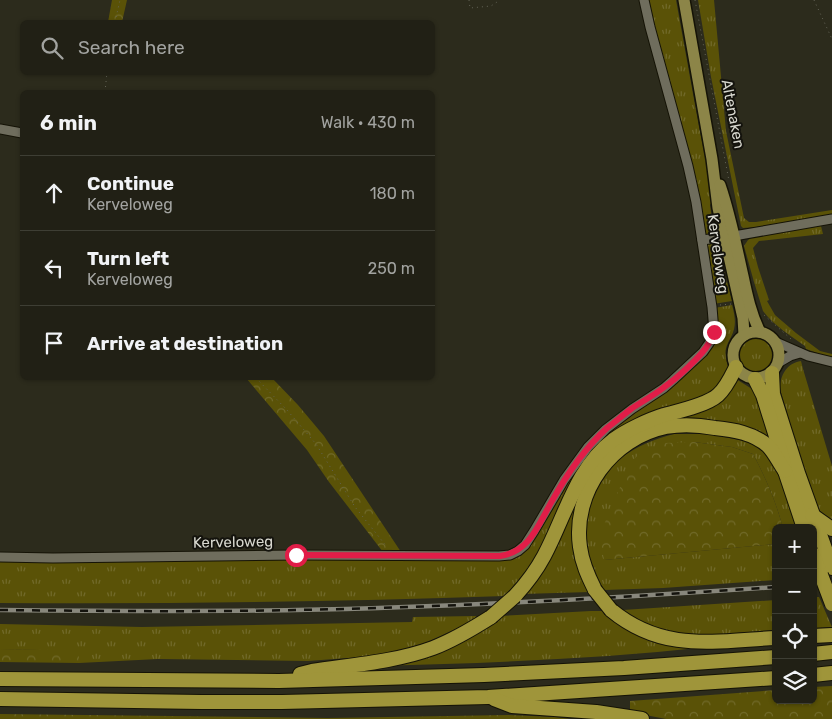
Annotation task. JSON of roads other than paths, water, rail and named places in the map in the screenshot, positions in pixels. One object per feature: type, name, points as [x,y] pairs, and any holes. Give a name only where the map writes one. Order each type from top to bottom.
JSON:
[{"type":"highway","points":[[279,681],[312,671],[401,658],[433,648],[460,636],[491,617],[515,596],[543,558],[582,476],[599,453],[628,431],[662,416],[693,408],[716,397],[728,384],[736,367]]},
{"type":"highway","points":[[775,368],[773,394],[812,515],[832,604]]},
{"type":"highway","points":[[756,379],[763,395],[803,524]]},
{"type":"highway","points":[[772,638],[704,642],[682,641],[640,630],[611,610],[595,590],[584,568],[578,534],[584,501],[591,484],[603,466],[616,452],[630,442],[654,430],[681,425],[734,430],[749,434],[768,446],[785,471]]},
{"type":"highway","points":[[812,515],[832,529]]},
{"type":"highway","points":[[817,560],[826,572]]},
{"type":"highway","points":[[817,636],[832,634]]},
{"type":"highway","points":[[817,654],[832,652]]},
{"type":"highway","points":[[0,679],[279,681],[624,668],[772,657]]},
{"type":"highway","points":[[817,675],[832,673]]},
{"type":"highway","points":[[0,699],[282,702],[488,697],[772,678]]},
{"type":"highway","points":[[488,697],[512,706],[596,712],[642,719]]},
{"type":"main road","name":"Altenaken","points":[[684,0],[712,159],[718,208],[729,236],[754,320],[760,332]]},
{"type":"main road","name":"Altenaken","points":[[729,236],[743,318],[744,335]]},
{"type":"main road","points":[[750,332],[760,332],[772,337],[780,352],[775,368],[762,378],[756,379],[744,375],[736,367],[733,352],[737,342],[744,335],[750,332]]},
{"type":"street","name":"Kerveloweg","points":[[0,557],[500,556],[510,555],[525,545],[564,480],[588,447],[606,429],[673,380],[703,352],[714,332],[696,202],[644,0]]},
{"type":"street","points":[[0,129],[20,133]]},
{"type":"street","points":[[702,240],[832,219]]},
{"type":"street","points":[[776,342],[800,353],[832,362]]},
{"type":"street","points":[[775,368],[790,356],[800,353]]},
{"type":"railway","points":[[817,584],[832,583]]},
{"type":"railway","points":[[0,610],[259,611],[356,609],[536,602],[772,587]]}]
